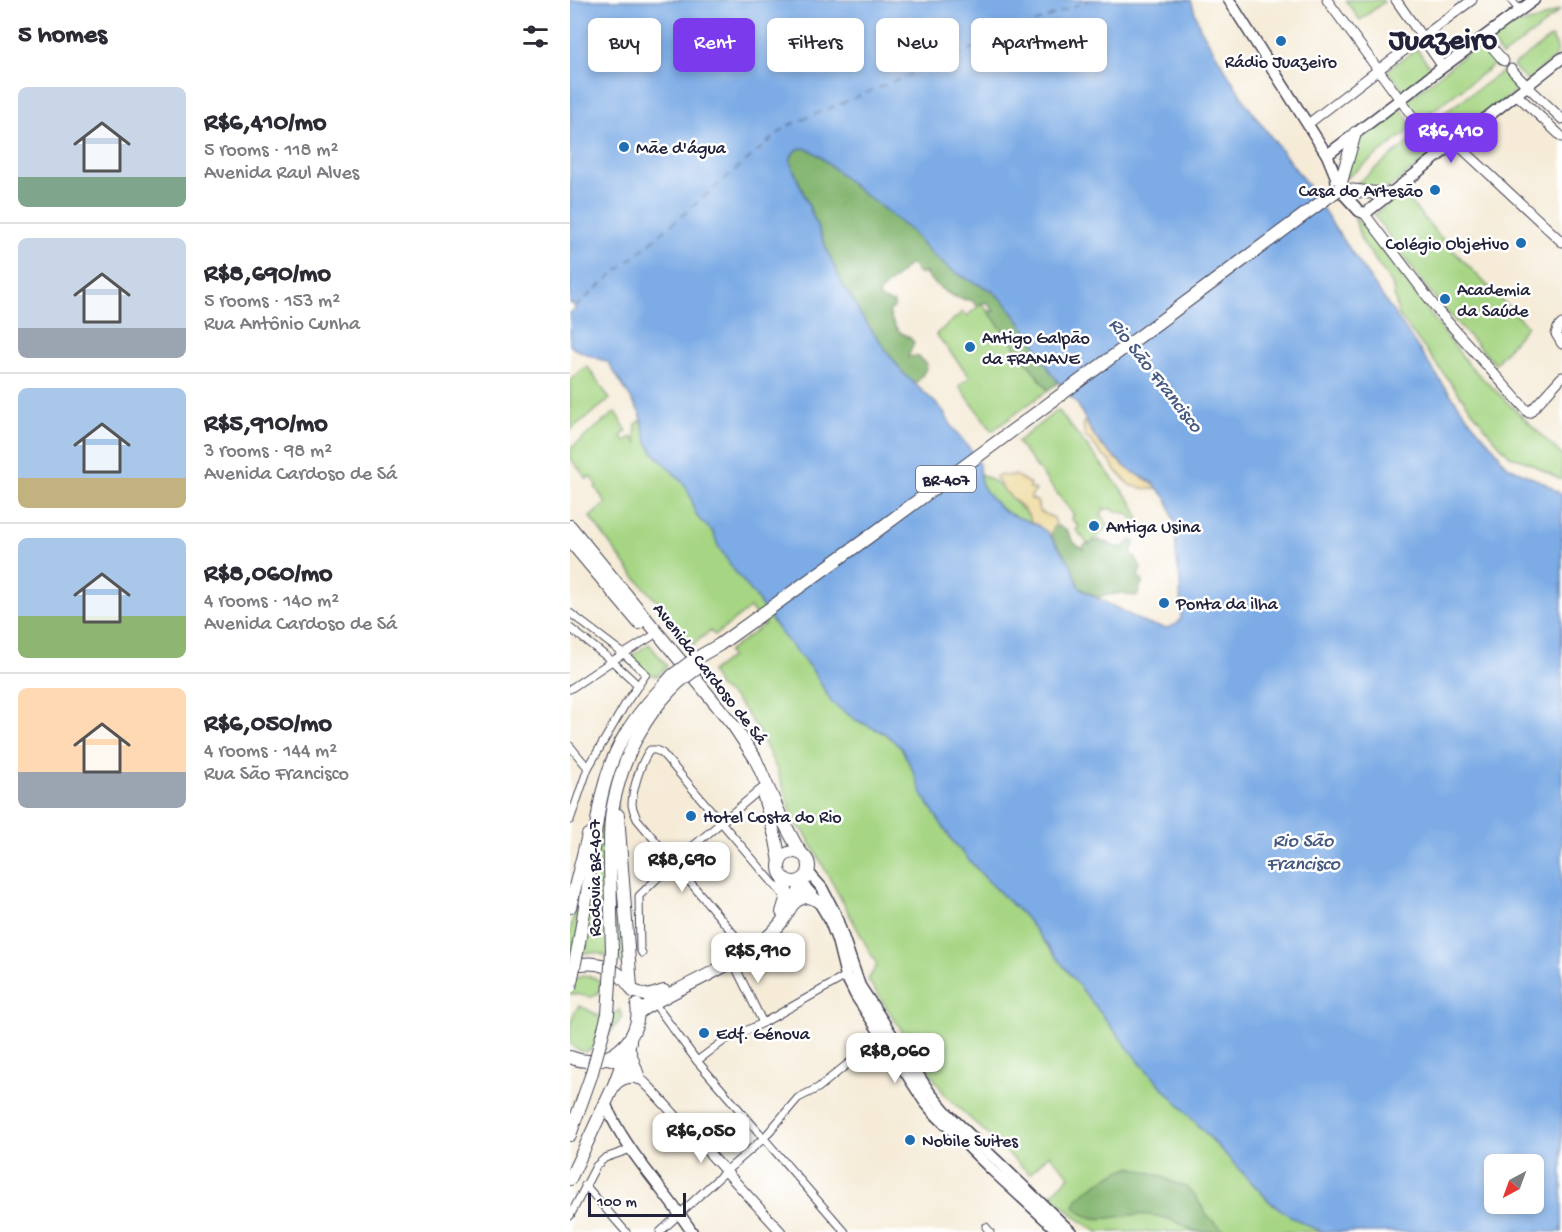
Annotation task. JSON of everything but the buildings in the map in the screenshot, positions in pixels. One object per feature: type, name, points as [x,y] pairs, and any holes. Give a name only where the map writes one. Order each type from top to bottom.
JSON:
[{"type":"highway","points":[[1353,139],[1338,188],[1387,194]]},
{"type":"highway","name":"BR-407","points":[[676,679],[709,658],[719,645],[1172,312],[1180,299],[1234,258],[1247,257],[1338,188]]},
{"type":"highway","name":"Avenida Cardoso de Sá","points":[[570,526],[733,725],[755,758],[781,817],[803,855]]},
{"type":"highway","name":"Avenida Cardoso de Sá","points":[[570,541],[728,731],[748,761],[761,789],[775,835],[780,862]]},
{"type":"highway","name":"Rodovia BR-407","points":[[570,1135],[591,1076],[608,1014],[612,950],[610,844],[612,812],[618,785],[640,729],[676,679]]},
{"type":"highway","name":"Rodovia BR-407","points":[[570,987],[587,896],[601,794],[608,773],[626,733],[646,704],[676,679]]},
{"type":"highway","points":[[618,785],[618,812],[632,989]]},
{"type":"highway","points":[[570,907],[593,810],[601,794]]},
{"type":"highway","points":[[639,1012],[770,935],[779,925],[808,862],[803,855],[789,852],[780,862],[779,871],[799,879]]},
{"type":"highway","points":[[790,902],[787,893],[799,879]]},
{"type":"highway","points":[[790,902],[807,897],[819,902]]},
{"type":"highway","points":[[632,989],[648,996],[661,992],[731,958]]},
{"type":"highway","points":[[570,966],[588,963],[605,966],[620,974],[632,989],[639,1012],[635,1030],[614,1085],[570,1179]]},
{"type":"highway","points":[[570,1057],[591,1062],[605,1059],[618,1052],[635,1030]]},
{"type":"highway","points":[[614,1085],[629,1077],[639,1078],[628,1047]]},
{"type":"main road","points":[[1229,0],[1327,155],[1338,188],[1359,211],[1365,213],[1562,58]]},
{"type":"main road","points":[[1327,155],[1353,139],[1400,100],[1534,0]]},
{"type":"main road","points":[[799,879],[811,891],[829,919],[846,976],[856,996],[924,1101],[934,1113],[1064,1231]]},
{"type":"main road","points":[[799,879],[822,888],[835,913],[860,986],[930,1093],[946,1113],[1064,1231]]},
{"type":"main road","points":[[605,1103],[609,1114],[631,1149],[692,1232]]},
{"type":"street","points":[[1327,0],[1418,124]]},
{"type":"street","points":[[1396,0],[1443,67]]},
{"type":"street","points":[[1308,124],[1422,37],[1461,3],[1472,0]]},
{"type":"street","points":[[1511,0],[1520,11]]},
{"type":"street","points":[[1483,37],[1504,61]]},
{"type":"street","points":[[1511,69],[1562,119]]},
{"type":"street","points":[[1516,94],[1562,137]]},
{"type":"street","points":[[1425,134],[1440,154]]},
{"type":"street","points":[[1455,142],[1562,242]]},
{"type":"street","points":[[1365,213],[1439,312],[1529,413],[1562,377]]},
{"type":"street","points":[[1562,324],[1556,334],[1562,344]]},
{"type":"street","points":[[570,614],[624,654],[645,673],[646,677],[626,703],[588,768],[570,820]]},
{"type":"street","points":[[570,628],[639,686]]},
{"type":"street","points":[[570,689],[651,637]]},
{"type":"street","points":[[570,746],[588,768]]},
{"type":"street","points":[[746,949],[637,819],[633,809],[633,793],[646,756],[651,750],[662,753],[790,902]]},
{"type":"street","points":[[642,953],[639,896],[673,863],[761,789]]},
{"type":"street","points":[[731,958],[763,1023]]},
{"type":"street","points":[[697,1061],[725,1040],[763,1023],[846,976]]},
{"type":"street","points":[[654,1003],[697,1061],[845,1232]]},
{"type":"street","points":[[660,1232],[763,1139],[798,1098],[818,1088],[882,1036]]},
{"type":"street","points":[[605,1059],[621,1065],[639,1078],[781,1232]]},
{"type":"street","points":[[570,1216],[596,1166],[605,1158],[631,1149]]},
{"type":"street","points":[[585,1185],[626,1232]]},
{"type":"green space","points":[[1347,0],[1382,0],[1384,2],[1360,20]]},
{"type":"green space","points":[[1561,9],[1502,56],[1488,37],[1503,27],[1538,20]]},
{"type":"green space","points":[[1551,37],[1556,46],[1557,55],[1527,81],[1513,66]]},
{"type":"green space","points":[[1483,40],[1499,61],[1420,120],[1408,106],[1408,100]]},
{"type":"green space","points":[[1417,49],[1432,70],[1403,91],[1387,70]]},
{"type":"green space","points":[[1506,69],[1519,88],[1447,145],[1439,144],[1430,138],[1423,128]]},
{"type":"green space","points":[[1398,105],[1414,127],[1345,179],[1356,136]]},
{"type":"green space","points":[[1419,134],[1433,154],[1388,188],[1351,188]]},
{"type":"green space","points":[[803,148],[822,158],[911,231],[934,256],[950,269],[991,290],[1005,302],[1033,340],[1051,373],[1059,382],[1048,390],[988,311],[994,311],[987,302],[978,306],[971,300],[951,295],[924,272],[920,274],[913,265],[909,265],[879,293],[883,300],[894,303],[894,307],[889,312],[893,322],[899,331],[914,343],[908,357],[918,356],[927,364],[914,385],[859,313],[832,262],[790,160],[794,152]]},
{"type":"green space","points":[[1402,193],[1445,242],[1527,326],[1495,364],[1422,282],[1374,215]]},
{"type":"green space","points":[[1354,216],[1468,364],[1562,455],[1562,480],[1510,456],[1493,438],[1398,314],[1392,284],[1361,240]]},
{"type":"green space","points":[[982,303],[1048,390],[992,431],[959,386],[970,377],[936,334],[963,312],[967,316]]},
{"type":"green space","points":[[587,366],[610,399],[570,430],[570,380]]},
{"type":"green space","points":[[1058,410],[1133,504],[1138,517],[1136,531],[1132,517],[1112,509],[1104,509],[1101,515],[1109,525],[1089,545],[1076,530],[1079,527],[1071,518],[1074,515],[1017,442]]},
{"type":"green space","points":[[615,412],[627,431],[621,436],[625,442],[631,437],[638,444],[635,437],[636,424],[646,421],[902,749],[913,771],[1140,1063],[1270,1202],[1315,1229],[1325,1232],[1097,1232],[1051,1195],[1070,1176],[1049,1154],[1030,1174],[945,1095],[868,980],[877,965],[805,833],[792,820],[777,770],[759,732],[734,698],[719,687],[711,672],[731,657],[728,652],[765,624],[750,608],[715,635],[710,631],[690,647],[679,638],[683,633],[667,622],[665,616],[667,613],[630,571],[590,517],[606,503],[590,476],[587,479],[570,458],[570,449]]},
{"type":"green space","points":[[980,474],[1005,491],[1028,514],[1031,523],[1011,515],[993,501],[982,485]]},
{"type":"green space","points":[[1057,526],[1066,530],[1074,542],[1083,549],[1087,543],[1089,545],[1100,540],[1101,543],[1105,542],[1117,548],[1126,546],[1131,540],[1135,542],[1132,554],[1141,568],[1138,576],[1143,582],[1138,595],[1130,596],[1123,592],[1098,598],[1080,588],[1071,564],[1052,538],[1051,533]]},
{"type":"green space","points":[[649,644],[667,666],[657,676],[648,674],[630,657]]},
{"type":"green space","points":[[616,800],[627,965],[599,954],[586,952],[570,955],[570,931],[596,809]]},
{"type":"green space","points":[[582,976],[593,977],[600,981],[601,989],[597,994],[590,997],[570,994],[570,980]]},
{"type":"green space","points":[[579,1006],[604,1017],[611,1016],[620,1010],[622,1016],[602,1042],[584,1052],[570,1044],[572,1019]]},
{"type":"green space","points":[[1130,1167],[1162,1176],[1184,1186],[1194,1194],[1208,1217],[1226,1232],[1193,1231],[1173,1221],[1149,1215],[1139,1214],[1100,1219],[1082,1214],[1074,1207],[1076,1201],[1089,1189]]},
{"type":"sand","points":[[1085,421],[1098,441],[1114,458],[1160,489],[1128,484],[1114,469],[1111,462],[1085,437],[1083,423]]},
{"type":"sand","points":[[1015,475],[1030,484],[1030,488],[1036,490],[1031,499],[1037,501],[1039,511],[1054,518],[1056,523],[1051,533],[1052,538],[1037,525],[1031,523],[1024,510],[1003,488],[996,477]]},
{"type":"water","name":"Rio São Francisco","points":[[570,0],[1191,0],[1200,28],[1247,105],[1309,187],[1445,387],[1504,463],[1546,484],[1562,495],[1562,1232],[1325,1232],[1296,1220],[1270,1202],[1140,1063],[1024,916],[985,878],[953,842],[923,796],[902,749],[886,734],[856,720],[832,703],[813,671],[779,631],[733,569],[718,546],[713,532],[699,519],[685,485],[653,452],[647,442],[640,413],[608,362],[570,345],[570,313],[576,309],[572,303],[570,304]],"holes":[[[798,149],[812,151],[911,231],[934,256],[950,269],[991,290],[1005,302],[1033,340],[1051,373],[1078,405],[1101,445],[1128,469],[1153,483],[1167,499],[1175,524],[1180,581],[1181,618],[1177,624],[1167,628],[1147,624],[1082,590],[1071,564],[1047,532],[1037,525],[1005,512],[991,498],[983,487],[979,465],[974,454],[953,428],[941,408],[903,373],[859,313],[844,287],[790,161]]]},
{"type":"ferry route","points":[[575,307],[787,126],[1089,0]]},
{"type":"place","name":"Rádio Juazeiro","points":[[1281,41]]},
{"type":"place","name":"Mãe d'água","points":[[624,147]]},
{"type":"place","name":"Casa do Artesão","points":[[1435,190]]},
{"type":"place","name":"Colégio Objetivo","points":[[1521,243]]},
{"type":"place","name":"Academia da Saúde","points":[[1445,299]]},
{"type":"place","name":"Antigo Galpão da FRANAVE","points":[[970,347]]},
{"type":"place","name":"Antiga Usina","points":[[1094,526]]},
{"type":"place","name":"Ponta da ilha","points":[[1164,603]]},
{"type":"place","name":"Hotel Costa do Rio","points":[[691,816]]},
{"type":"place","name":"Edf. Génova","points":[[704,1033]]},
{"type":"place","name":"Nobile Suites","points":[[910,1140]]},
{"type":"district","name":"Juazeiro","points":[[1443,38]]}]
